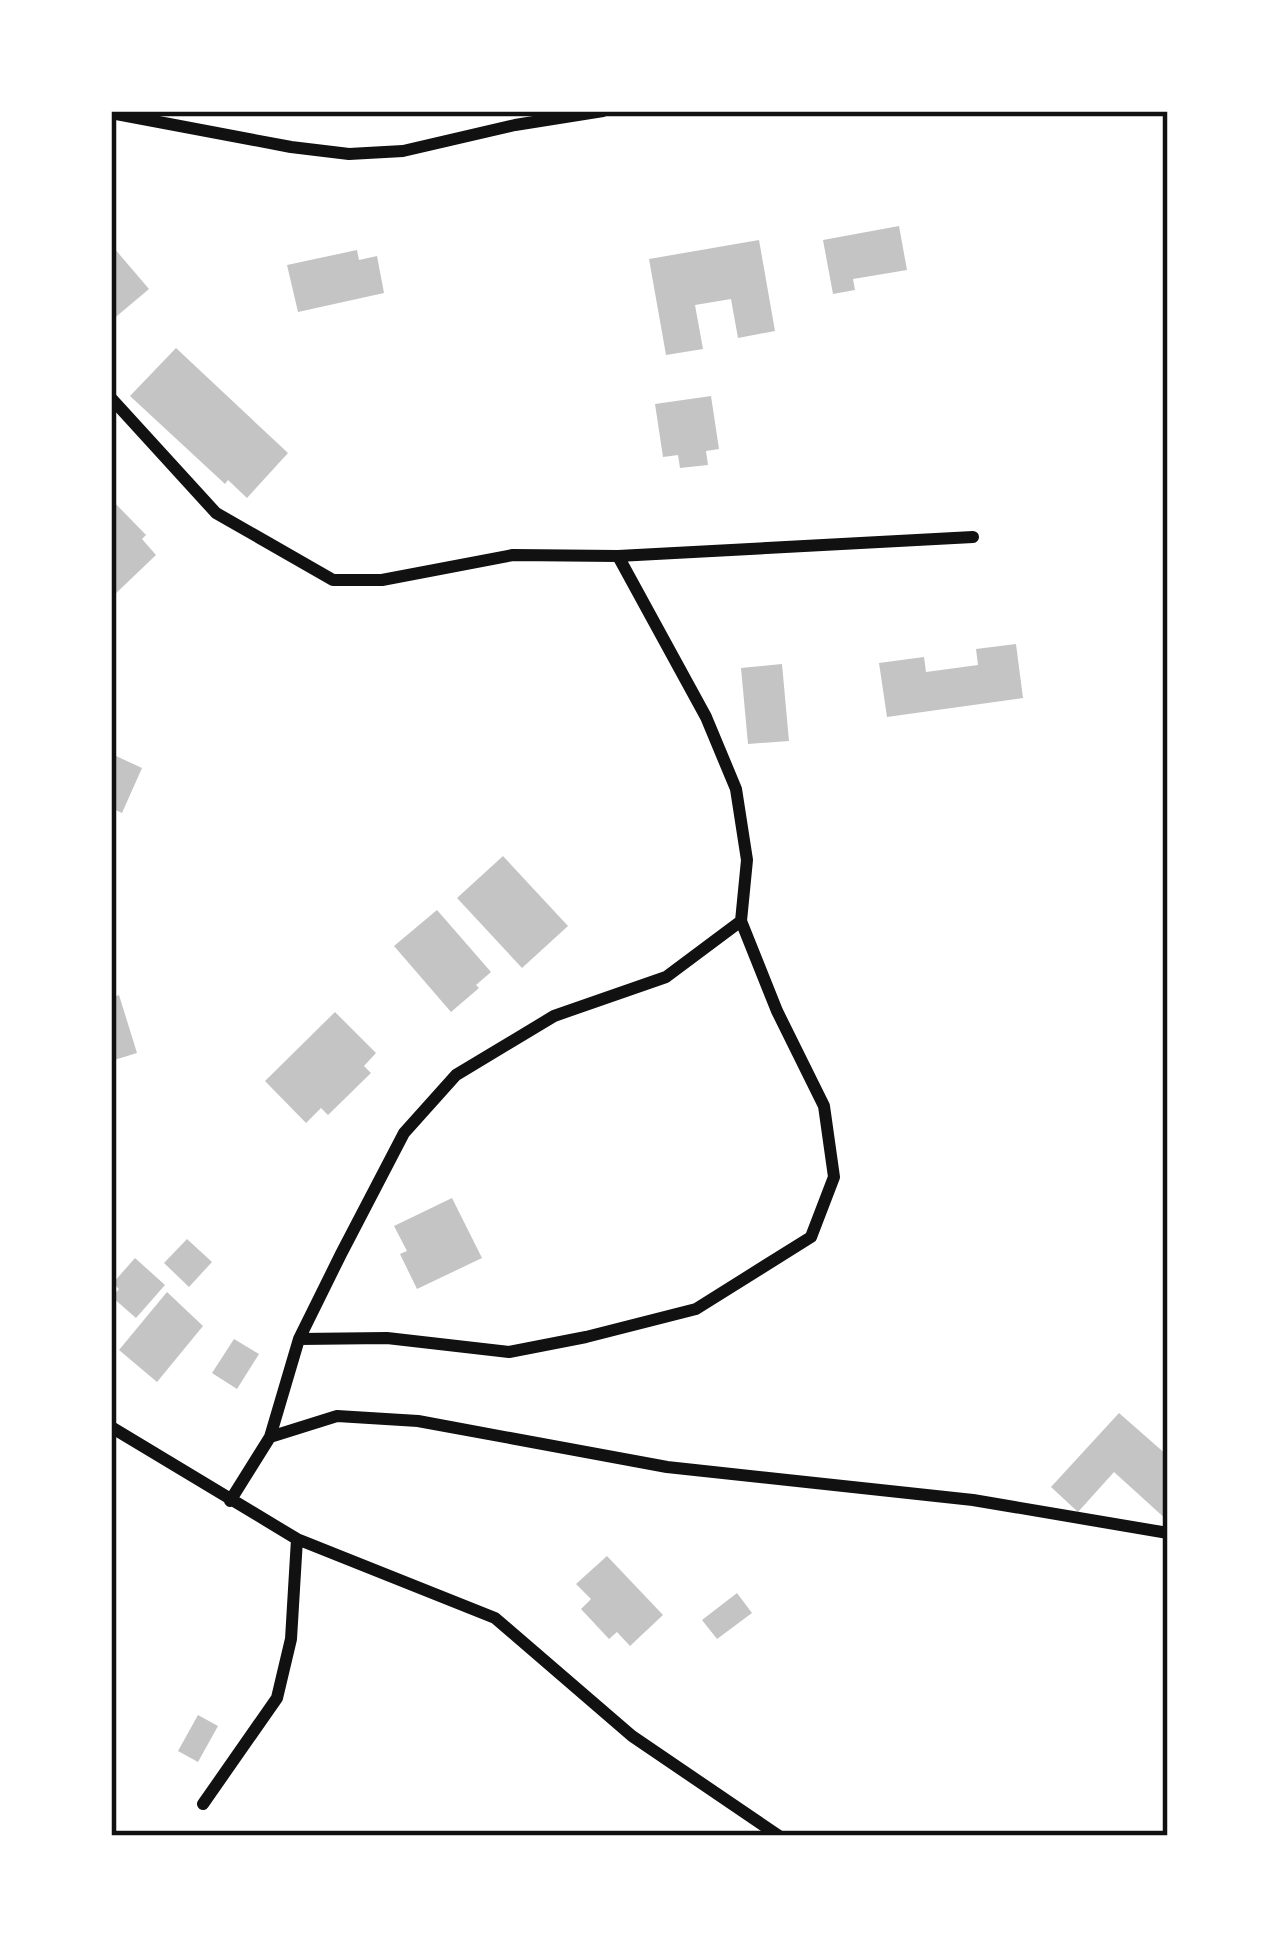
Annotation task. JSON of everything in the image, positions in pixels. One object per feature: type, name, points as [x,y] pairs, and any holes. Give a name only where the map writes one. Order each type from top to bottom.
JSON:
[{"type":"street","points":[[111,113],[349,154],[403,151],[514,124],[603,111]]},
{"type":"street","points":[[111,398],[216,512],[333,580],[382,580],[514,555],[618,556],[973,537]]},
{"type":"street","points":[[299,1339],[387,1338],[509,1352],[566,1341],[696,1309],[811,1237],[835,1178],[824,1106],[777,1011],[741,921],[747,860],[736,788],[706,717],[618,556]]},
{"type":"street","points":[[230,1501],[270,1437],[299,1339],[404,1132],[456,1075],[554,1016],[666,977],[741,921]]},
{"type":"street","points":[[270,1437],[337,1416],[418,1421],[667,1467],[973,1500],[1168,1533]]},
{"type":"street","points":[[111,1427],[298,1539],[495,1618],[632,1736],[779,1836]]},
{"type":"street","points":[[203,1804],[277,1698],[291,1639],[298,1539]]},
{"type":"building","points":[[899,226],[907,270],[853,279],[855,290],[833,294],[823,240]]},
{"type":"building","points":[[759,240],[775,331],[738,338],[731,299],[695,305],[703,349],[666,355],[649,259]]},
{"type":"building","points":[[111,250],[149,289],[111,321]]},
{"type":"building","points":[[357,250],[359,260],[377,256],[384,293],[298,312],[287,265]]},
{"type":"building","points":[[176,348],[288,453],[247,498],[228,480],[225,484],[130,396]]},
{"type":"building","points":[[711,396],[719,449],[706,451],[708,465],[680,468],[678,455],[663,457],[655,404]]},
{"type":"building","points":[[111,499],[146,535],[142,539],[156,555],[111,598]]},
{"type":"building","points":[[1016,644],[1023,698],[887,717],[879,663],[924,657],[926,672],[978,665],[976,649]]},
{"type":"building","points":[[782,664],[789,741],[748,744],[741,668]]},
{"type":"building","points":[[116,756],[142,768],[122,813],[111,808],[111,769]]},
{"type":"building","points":[[503,856],[568,926],[522,968],[457,898]]},
{"type":"building","points":[[437,910],[491,972],[451,1012],[394,946]]},
{"type":"building","points":[[119,995],[137,1053],[111,1061],[111,998]]},
{"type":"building","points":[[335,1012],[376,1053],[364,1066],[371,1073],[328,1115],[321,1108],[306,1123],[265,1081]]},
{"type":"building","points":[[452,1198],[482,1258],[417,1289],[400,1254],[407,1251],[394,1226]]},
{"type":"building","points":[[187,1239],[212,1262],[189,1287],[164,1263]]},
{"type":"building","points":[[135,1258],[165,1285],[136,1318],[112,1297],[119,1289],[113,1283]]},
{"type":"building","points":[[167,1292],[203,1326],[157,1382],[119,1350]]},
{"type":"building","points":[[234,1339],[259,1354],[237,1389],[212,1373]]},
{"type":"building","points":[[1119,1413],[1168,1456],[1168,1521],[1114,1472],[1078,1512],[1051,1487]]},
{"type":"building","points":[[607,1556],[663,1615],[630,1646],[617,1632],[609,1639],[581,1609],[591,1599],[576,1584]]},
{"type":"building","points":[[737,1593],[752,1613],[717,1639],[702,1620]]},
{"type":"building","points":[[198,1715],[218,1726],[198,1762],[178,1751]]}]
